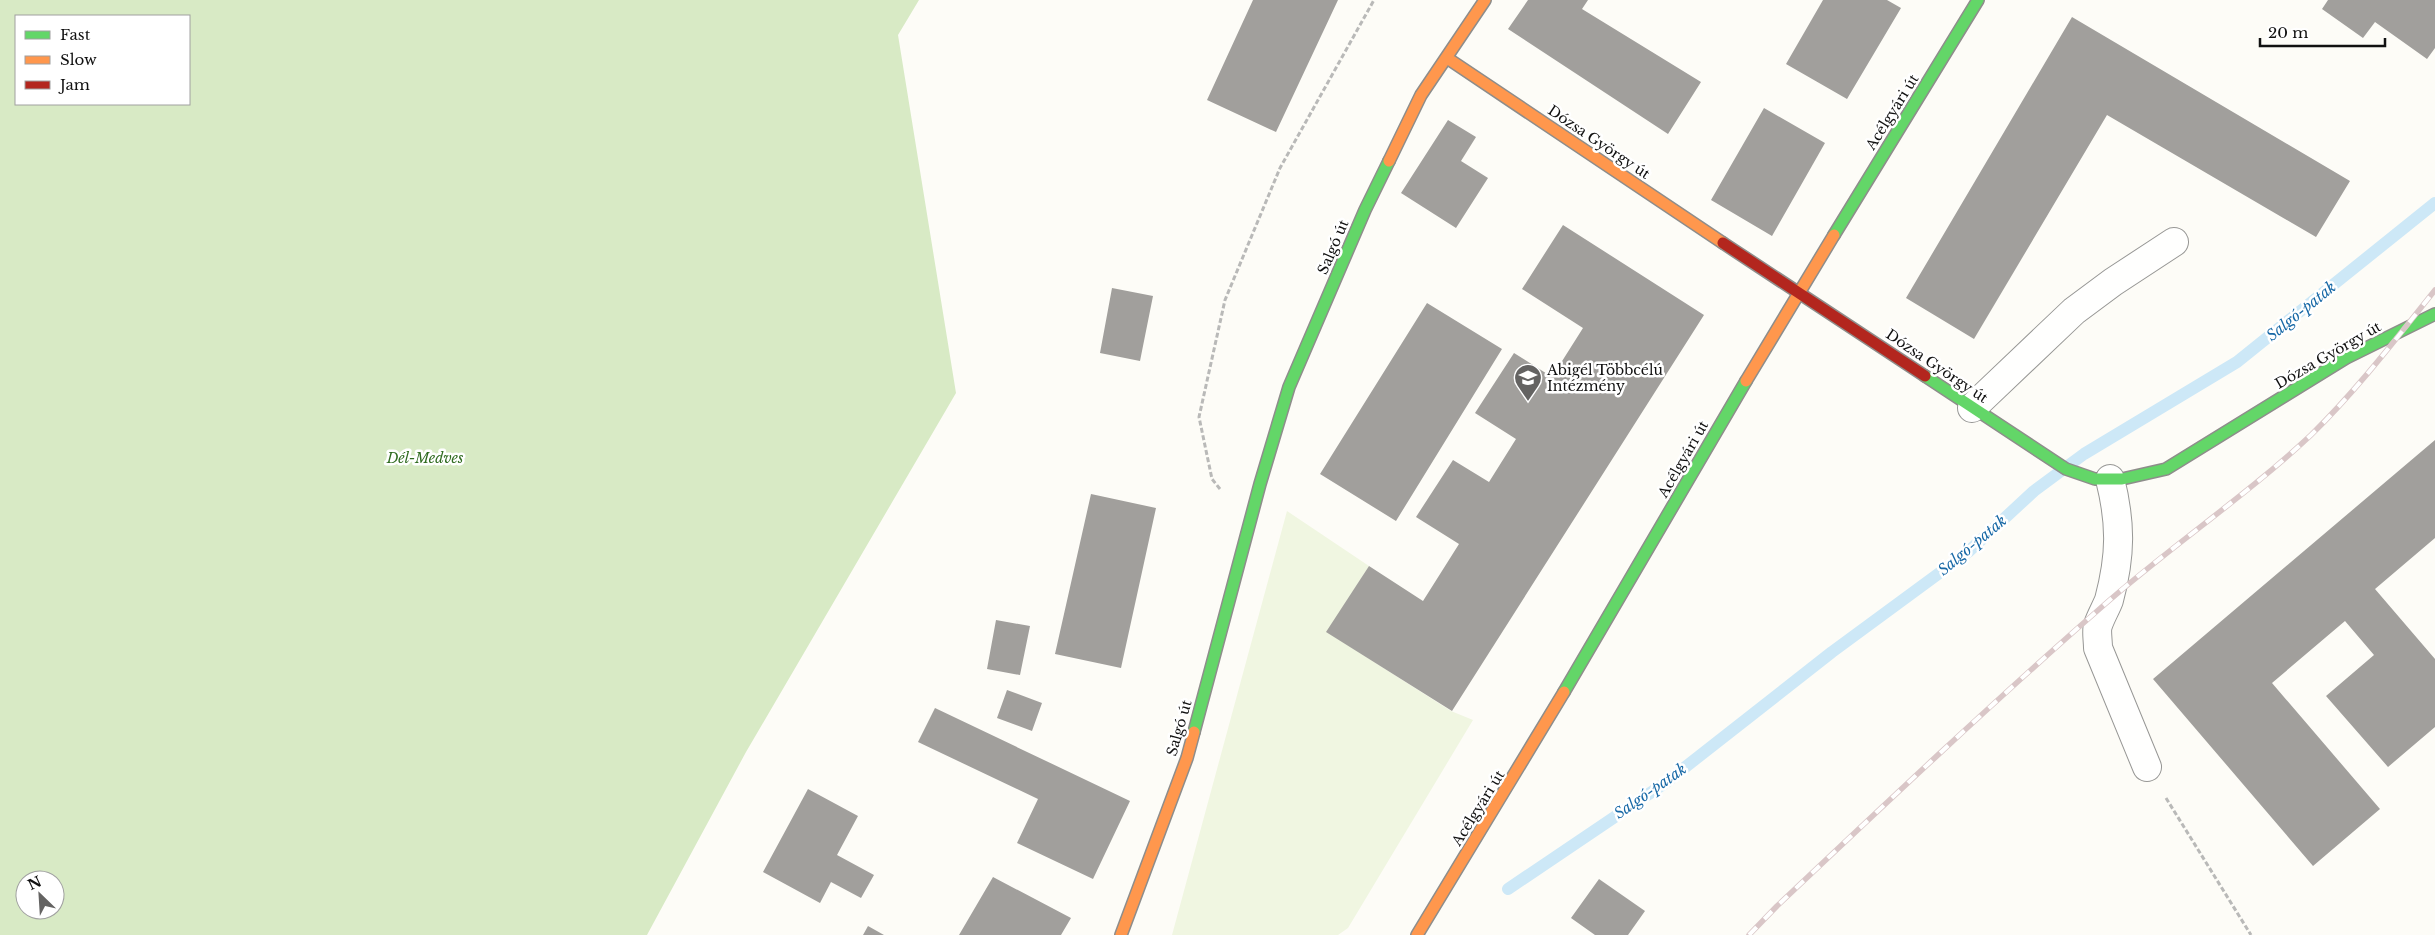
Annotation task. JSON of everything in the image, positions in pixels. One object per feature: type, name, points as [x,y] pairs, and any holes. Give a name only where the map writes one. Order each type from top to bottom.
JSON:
[{"type":"street","name":"Salgó út","points":[[1121,935],[1186,758],[1250,524],[1297,369],[1365,210],[1421,94],[1485,0]]},
{"type":"street","name":"Acélgyári út","points":[[1417,935],[1521,766],[1798,292],[1978,0]]},
{"type":"street","name":"Dózsa György út","points":[[1447,58],[1798,292],[1856,328],[1972,408],[2048,457],[2082,476],[2095,479],[2135,478],[2166,469],[2346,358],[2435,314]]},
{"type":"street","points":[[1972,408],[2074,311],[2174,242]]},
{"type":"street","points":[[2110,479],[2118,510],[2120,534],[2117,565],[2098,626],[2098,648],[2147,767]]},
{"type":"path","points":[[1250,524],[1212,479],[1200,416],[1225,300],[1280,168],[1374,0]]},
{"type":"path","points":[[2147,767],[2252,935]]},
{"type":"green space","name":"Dél-Medves","points":[[0,0],[919,0],[898,35],[956,393],[746,752],[647,935],[0,935]]},
{"type":"green space","points":[[1287,511],[1369,566],[1327,632],[1451,711],[1473,720],[1348,928],[1338,935],[1172,935]]},
{"type":"building","points":[[1253,0],[1338,0],[1276,132],[1207,100]]},
{"type":"building","points":[[1528,0],[1588,0],[1582,9],[1701,82],[1668,134],[1508,29]]},
{"type":"building","points":[[1823,0],[1887,0],[1901,8],[1847,99],[1786,64]]},
{"type":"building","points":[[2328,0],[2435,0],[2435,48],[2427,59],[2375,22],[2363,38],[2322,9]]},
{"type":"building","points":[[2072,17],[2350,181],[2316,237],[2107,115],[1974,339],[1906,298]]},
{"type":"building","points":[[1764,108],[1825,143],[1772,236],[1711,200]]},
{"type":"building","points":[[1448,120],[1476,137],[1461,161],[1488,178],[1456,228],[1401,193]]},
{"type":"building","points":[[1563,225],[1704,315],[1452,711],[1326,632],[1369,566],[1423,601],[1459,544],[1416,517],[1453,460],[1489,482],[1516,439],[1475,413],[1514,353],[1552,377],[1583,328],[1522,289]]},
{"type":"building","points":[[1112,288],[1153,296],[1140,361],[1100,353]]},
{"type":"building","points":[[1427,303],[1502,349],[1396,521],[1320,474]]},
{"type":"building","points":[[2435,440],[2435,538],[2375,589],[2435,659],[2435,727],[2388,767],[2326,696],[2374,655],[2345,621],[2272,683],[2380,809],[2313,866],[2153,679]]},
{"type":"building","points":[[1091,494],[1156,508],[1121,668],[1055,654]]},
{"type":"building","points":[[996,620],[1030,626],[1020,675],[987,669]]},
{"type":"building","points":[[1007,690],[1042,703],[1032,731],[997,718]]},
{"type":"building","points":[[935,708],[1130,801],[1093,879],[1017,843],[1038,799],[918,742]]},
{"type":"building","points":[[808,789],[858,816],[837,855],[874,875],[861,898],[831,882],[820,903],[763,872]]},
{"type":"building","points":[[993,877],[1071,918],[1061,935],[959,935]]},
{"type":"building","points":[[1599,879],[1645,911],[1628,935],[1595,935],[1571,918]]},
{"type":"building","points":[[868,926],[884,935],[863,935]]},
{"type":"waterway","name":"Salgó-patak","points":[[1508,889],[1665,783],[1832,652],[1968,552],[2034,491],[2084,454],[2237,362],[2435,203]]},
{"type":"railway","points":[[1749,935],[1777,906],[1980,716],[2129,583],[2261,479],[2311,435],[2360,383],[2435,290]]},
{"type":"traffic: fast","points":[[1834,235],[1978,0]]},
{"type":"traffic: fast","points":[[1194,732],[1260,484],[1289,387],[1365,210],[1389,161]]},
{"type":"traffic: fast","points":[[1925,376],[2066,469],[2095,479],[2122,479],[2166,469],[2346,358],[2435,314]]},
{"type":"traffic: fast","points":[[1564,692],[1746,381]]},
{"type":"traffic: slow","points":[[1389,161],[1421,95],[1485,0]]},
{"type":"traffic: slow","points":[[1447,58],[1723,243]]},
{"type":"traffic: slow","points":[[1746,381],[1834,235]]},
{"type":"traffic: slow","points":[[1417,935],[1564,692]]},
{"type":"traffic: slow","points":[[1121,935],[1187,758],[1194,732]]},
{"type":"traffic: jam","points":[[1723,243],[1925,376]]},
{"type":"place","name":"Abigél Többcélú Intézmény","points":[[1528,402]]}]
